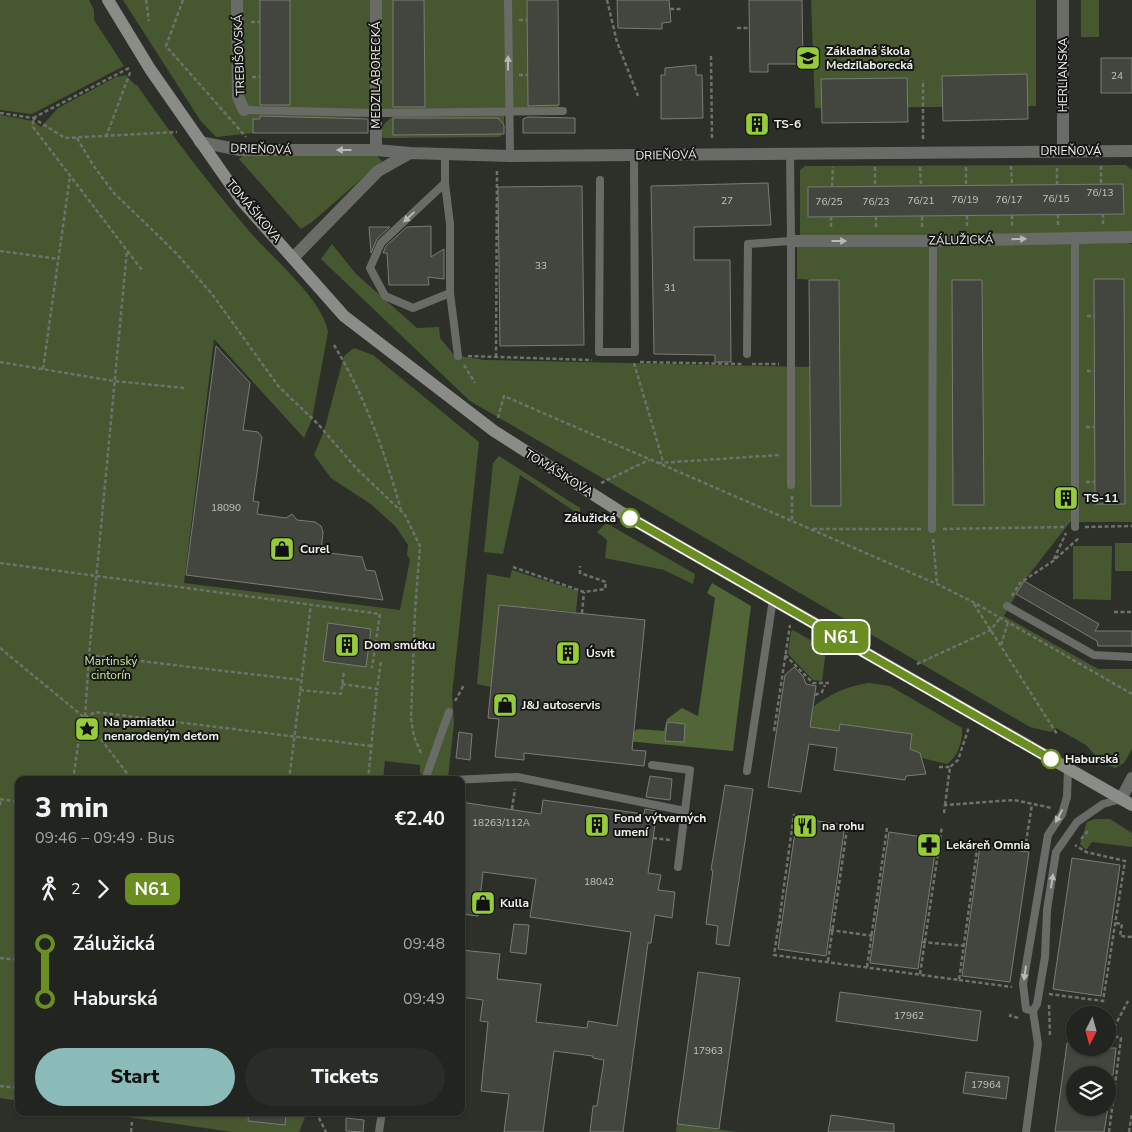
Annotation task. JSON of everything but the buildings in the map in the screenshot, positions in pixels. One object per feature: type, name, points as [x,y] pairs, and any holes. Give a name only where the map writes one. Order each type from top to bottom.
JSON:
[{"type":"main road","name":"TOMÁŠIKOVA","points":[[108,0],[150,69],[242,201],[294,257],[344,316],[494,431],[630,518],[1126,802]]},
{"type":"street","name":"TREBIŠOVSKÁ","points":[[237,0],[238,97],[244,110]]},
{"type":"street","name":"MEDZILABORECKÁ","points":[[376,0],[376,150]]},
{"type":"street","name":"HERLIANSKA","points":[[1063,0],[1063,151]]},
{"type":"street","name":"DRIEŇOVÁ","points":[[200,142],[240,150],[376,150],[510,156],[1132,150]]},
{"type":"street","points":[[294,257],[378,171],[410,153]]},
{"type":"street","name":"ZÁLUŽICKÁ","points":[[790,241],[933,241],[1132,237]]},
{"type":"street","points":[[1126,802],[1132,778]]},
{"type":"lane","points":[[508,0],[510,156]]},
{"type":"lane","points":[[244,110],[377,112],[563,111]]},
{"type":"lane","points":[[790,153],[792,485]]},
{"type":"lane","points":[[445,154],[445,183],[450,224],[450,293],[458,356]]},
{"type":"lane","points":[[600,180],[599,352],[635,352],[634,155]]},
{"type":"lane","points":[[445,183],[381,243],[370,268],[385,296],[413,308],[450,293]]},
{"type":"lane","points":[[1075,239],[1075,527]]},
{"type":"lane","points":[[747,354],[748,244],[790,241]]},
{"type":"lane","points":[[932,530],[933,241]]},
{"type":"lane","points":[[747,772],[773,599]]},
{"type":"lane","points":[[1007,606],[1094,655],[1132,657]]},
{"type":"lane","points":[[426,776],[449,712]]},
{"type":"lane","points":[[652,765],[690,770],[678,867]]},
{"type":"lane","points":[[1026,1132],[1038,1044],[1023,984],[1046,844],[1048,835],[1062,814],[1067,797],[1068,769]]},
{"type":"lane","points":[[465,779],[517,777],[684,811]]},
{"type":"lane","points":[[1030,1010],[1037,1004],[1045,957],[1047,910],[1056,852],[1077,822],[1103,804],[1126,802]]},
{"type":"lane","points":[[379,1132],[381,1116]]},
{"type":"path","points":[[146,0],[149,21]]},
{"type":"path","points":[[183,0],[166,46],[250,142]]},
{"type":"path","points":[[607,0],[617,42],[638,96]]},
{"type":"path","points":[[670,9],[681,9]]},
{"type":"path","points":[[737,28],[749,28]]},
{"type":"path","points":[[711,56],[712,140]]},
{"type":"path","points":[[33,118],[130,69],[106,138]]},
{"type":"path","points":[[923,80],[923,138]]},
{"type":"path","points":[[0,113],[33,118],[65,138],[106,138],[177,132]]},
{"type":"path","points":[[33,118],[33,127],[142,270]]},
{"type":"path","points":[[77,138],[93,165],[113,192],[176,253],[212,294],[280,387],[318,424],[356,468],[401,512]]},
{"type":"path","points":[[1048,164],[1066,164]]},
{"type":"path","points":[[1057,164],[1057,185]]},
{"type":"path","points":[[1101,184],[1101,164],[1107,164]]},
{"type":"path","points":[[959,165],[975,165]]},
{"type":"path","points":[[966,165],[966,186]]},
{"type":"path","points":[[1002,165],[1011,165],[1012,185]]},
{"type":"path","points":[[826,166],[841,166]]},
{"type":"path","points":[[832,166],[832,187]]},
{"type":"path","points":[[866,166],[884,166]]},
{"type":"path","points":[[875,166],[875,187]]},
{"type":"path","points":[[911,166],[920,166],[920,186]]},
{"type":"path","points":[[496,357],[497,168]]},
{"type":"path","points":[[43,369],[70,176]]},
{"type":"path","points":[[0,250],[58,259]]},
{"type":"path","points":[[74,776],[80,731],[85,718],[89,655],[127,250]]},
{"type":"path","points":[[334,346],[348,369],[379,442],[401,512],[420,546],[415,611],[411,719],[414,737],[428,768]]},
{"type":"path","points":[[458,356],[593,360]]},
{"type":"path","points":[[458,356],[475,383]]},
{"type":"path","points":[[627,361],[791,364]]},
{"type":"path","points":[[0,362],[114,381],[185,388]]},
{"type":"path","points":[[634,362],[663,461]]},
{"type":"path","points":[[494,431],[504,396],[937,584],[973,602],[1132,694]]},
{"type":"path","points":[[657,463],[663,461],[791,455]]},
{"type":"path","points":[[601,483],[650,460]]},
{"type":"path","points":[[792,485],[792,522]]},
{"type":"path","points":[[1086,532],[1091,526]]},
{"type":"path","points":[[1075,527],[1132,526]]},
{"type":"path","points":[[811,529],[932,530],[1069,527],[1054,561]]},
{"type":"path","points":[[932,530],[937,584]]},
{"type":"path","points":[[917,664],[991,630],[1020,583],[1054,561],[1080,537]]},
{"type":"path","points":[[0,563],[380,614],[372,668]]},
{"type":"path","points":[[513,567],[584,592],[605,589],[606,582],[580,573],[580,566]]},
{"type":"path","points":[[582,613],[584,592]]},
{"type":"path","points":[[973,602],[1057,734]]},
{"type":"path","points":[[290,776],[312,604]]},
{"type":"path","points":[[1114,612],[1132,612]]},
{"type":"path","points":[[1000,646],[1008,622]]},
{"type":"path","points":[[774,731],[790,625]]},
{"type":"path","points":[[0,648],[85,718],[129,776]]},
{"type":"path","points":[[89,655],[301,680]]},
{"type":"path","points":[[786,655],[812,683],[825,685],[829,683]]},
{"type":"path","points":[[368,776],[381,661]]},
{"type":"path","points":[[300,690],[341,694],[344,671]]},
{"type":"path","points":[[342,684],[377,689]]},
{"type":"path","points":[[458,696],[464,685]]},
{"type":"path","points":[[815,694],[822,692],[825,685]]},
{"type":"path","points":[[85,718],[95,712],[296,735],[371,746]]},
{"type":"path","points":[[939,767],[950,767],[958,760],[968,728]]},
{"type":"path","points":[[944,813],[950,767]]},
{"type":"path","points":[[512,809],[517,777]]},
{"type":"path","points":[[0,805],[0,799],[15,801]]},
{"type":"path","points":[[945,805],[1014,800],[1052,808]]},
{"type":"path","points":[[1025,849],[1032,803]]},
{"type":"path","points":[[794,814],[774,955],[1013,987]]},
{"type":"path","points":[[828,962],[848,822]]},
{"type":"path","points":[[920,974],[923,943],[942,826]]},
{"type":"path","points":[[867,967],[887,828]]},
{"type":"path","points":[[653,838],[681,841]]},
{"type":"path","points":[[959,980],[978,843]]},
{"type":"path","points":[[1048,993],[1103,1002],[1107,966],[1116,923],[1125,861],[1086,852],[1075,846]]},
{"type":"path","points":[[1116,923],[1122,924],[1120,936],[1132,937]]},
{"type":"path","points":[[832,930],[873,935]]},
{"type":"path","points":[[923,943],[965,946]]},
{"type":"path","points":[[0,958],[15,960]]},
{"type":"path","points":[[1116,1024],[1128,1001]]},
{"type":"path","points":[[1109,1132],[1121,1038],[1116,1037]]},
{"type":"path","points":[[0,1086],[15,1088]]},
{"type":"path","points":[[1129,1132],[1132,1113]]},
{"type":"path","points":[[318,1116],[326,1132]]},
{"type":"path","points":[[131,1132],[132,1122]]},
{"type":"green space","points":[[0,0],[89,0],[94,10],[94,20],[124,66],[32,114],[0,110]]},
{"type":"green space","points":[[123,0],[558,0],[559,115],[504,115],[504,130],[500,137],[383,138],[382,128],[392,117],[253,119],[253,133],[216,137],[200,120]]},
{"type":"green space","points":[[811,0],[1036,0],[1036,106],[815,108]]},
{"type":"green space","points":[[1081,0],[1099,0],[1099,37],[1081,37]]},
{"type":"green space","name":"Martinský cintorín","points":[[126,75],[137,85],[202,174],[254,236],[305,290],[324,319],[328,332],[312,419],[304,438],[214,339],[184,583],[400,610],[410,560],[407,555],[408,545],[396,527],[372,505],[331,478],[314,455],[324,431],[344,356],[354,348],[373,355],[479,442],[452,695],[454,724],[448,776],[420,774],[420,765],[385,761],[383,776],[15,776],[15,1100],[0,1098],[0,115],[33,121],[41,127],[58,108],[116,77]]},
{"type":"green space","points":[[376,155],[382,161],[312,222],[301,229],[239,159],[243,156]]},
{"type":"green space","points":[[1126,165],[1132,170],[1132,237],[800,238],[800,170],[805,166]]},
{"type":"green space","points":[[1130,243],[1132,245],[1132,522],[1070,522],[1024,581],[1004,616],[1098,669],[1132,669],[1132,749],[1124,763],[1115,768],[1102,763],[1086,745],[1056,728],[1051,732],[1030,727],[470,401],[321,259],[332,244],[356,274],[417,328],[439,327],[440,338],[454,355],[484,360],[810,367],[811,506],[840,506],[839,281],[797,279],[797,245]]},
{"type":"green space","points":[[499,456],[580,508],[580,515],[520,475],[503,554],[484,552],[493,463]]},
{"type":"green space","points":[[606,523],[695,574],[693,584],[664,570],[605,558],[607,540],[597,532]]},
{"type":"green space","points":[[1115,543],[1132,543],[1132,571],[1115,571]]},
{"type":"green space","points":[[1073,546],[1112,546],[1111,600],[1073,599]]},
{"type":"green space","points":[[512,570],[578,591],[576,612],[499,605],[491,687],[477,684],[487,574],[510,578]]},
{"type":"green space","points":[[712,583],[751,606],[733,751],[551,734],[633,732],[638,729],[664,731],[667,719],[682,708],[698,716],[715,598],[707,593]]},
{"type":"green space","points":[[793,630],[826,649],[822,681],[813,680],[788,654],[791,632]]},
{"type":"green space","points":[[869,683],[890,686],[962,728],[959,748],[951,761],[947,764],[922,758],[919,753],[910,749],[912,734],[841,724],[839,731],[810,727],[813,707],[839,691]]},
{"type":"green space","points":[[1095,819],[1110,819],[1132,833],[1132,847],[1092,842],[1086,850],[1080,844],[1087,822]]},
{"type":"green space","points":[[120,1116],[306,1116],[299,1132],[233,1132]]},
{"type":"green space","points":[[677,1124],[737,1132],[676,1132]]},
{"type":"bus line","name":"N61","points":[[630,518],[1051,759]]},
{"type":"place","name":"Základná škola Medzilaborecká","points":[[808,58]]},
{"type":"place","name":"TS-6","points":[[757,124]]},
{"type":"place","name":"TS-11","points":[[1066,498]]},
{"type":"place","name":"Zálužická","points":[[630,518]]},
{"type":"place","name":"Curel","points":[[282,549]]},
{"type":"place","name":"Dom smútku","points":[[347,645]]},
{"type":"place","name":"Úsvit","points":[[568,653]]},
{"type":"place","name":"J&J autoservis","points":[[505,705]]},
{"type":"place","name":"Na pamiatku nenarodeným deťom","points":[[87,729]]},
{"type":"place","name":"Haburská","points":[[1051,759]]},
{"type":"place","name":"Fond výtvarných umení","points":[[597,825]]},
{"type":"place","name":"na rohu","points":[[805,826]]},
{"type":"place","name":"Lekáreň Omnia","points":[[929,845]]},
{"type":"place","name":"Kulla","points":[[483,903]]}]
